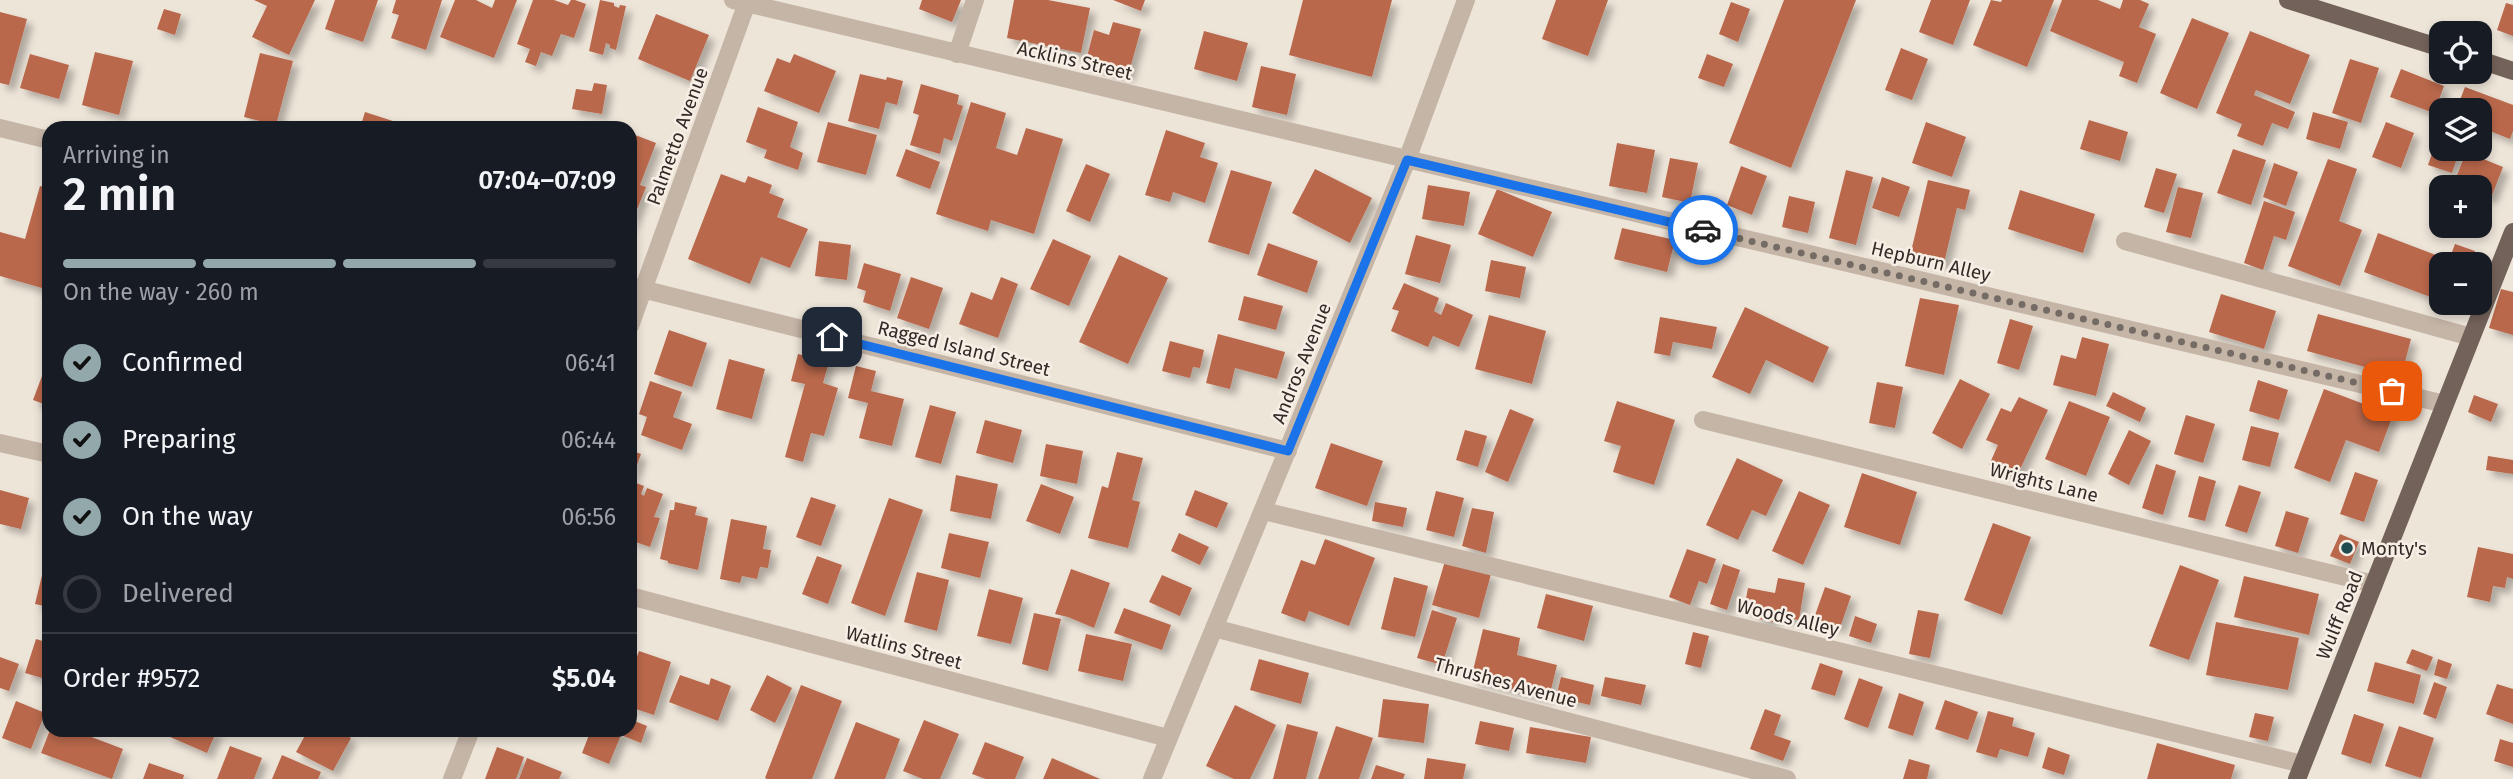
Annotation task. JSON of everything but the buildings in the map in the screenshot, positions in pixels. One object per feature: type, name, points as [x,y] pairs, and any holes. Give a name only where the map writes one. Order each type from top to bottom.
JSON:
[{"type":"main road","points":[[2288,0],[2314,3],[2429,44]]},
{"type":"main road","points":[[2492,64],[2513,71]]},
{"type":"main road","name":"Wulff Road","points":[[2300,771],[2513,232]]},
{"type":"street","points":[[957,54],[975,0]]},
{"type":"street","name":"Andros Avenue","points":[[1152,779],[1407,160],[1466,0]]},
{"type":"street","name":"Acklins Street","points":[[743,1],[1407,160]]},
{"type":"street","name":"Palmetto Avenue","points":[[637,288],[743,1]]},
{"type":"street","points":[[0,128],[42,138]]},
{"type":"street","name":"Hepburn Alley","points":[[1407,160],[2445,404]]},
{"type":"street","points":[[2124,241],[2472,337]]},
{"type":"street","name":"Ragged Island Street","points":[[637,288],[1288,451]]},
{"type":"street","name":"Wrights Lane","points":[[1703,420],[2374,584]]},
{"type":"street","points":[[0,443],[42,452]]},
{"type":"street","name":"Woods Alley","points":[[1264,511],[2300,771]]},
{"type":"street","name":"Watlins Street","points":[[637,598],[1168,738]]},
{"type":"street","name":"Thrushes Avenue","points":[[1214,628],[1787,779]]},
{"type":"street","points":[[452,779],[468,737]]},
{"type":"way so far","points":[[1703,230],[2392,391]]},
{"type":"place","name":"Monty's","points":[[2347,548]]},
{"type":"route","points":[[832,337],[1288,451],[1407,160],[1703,230]]}]
